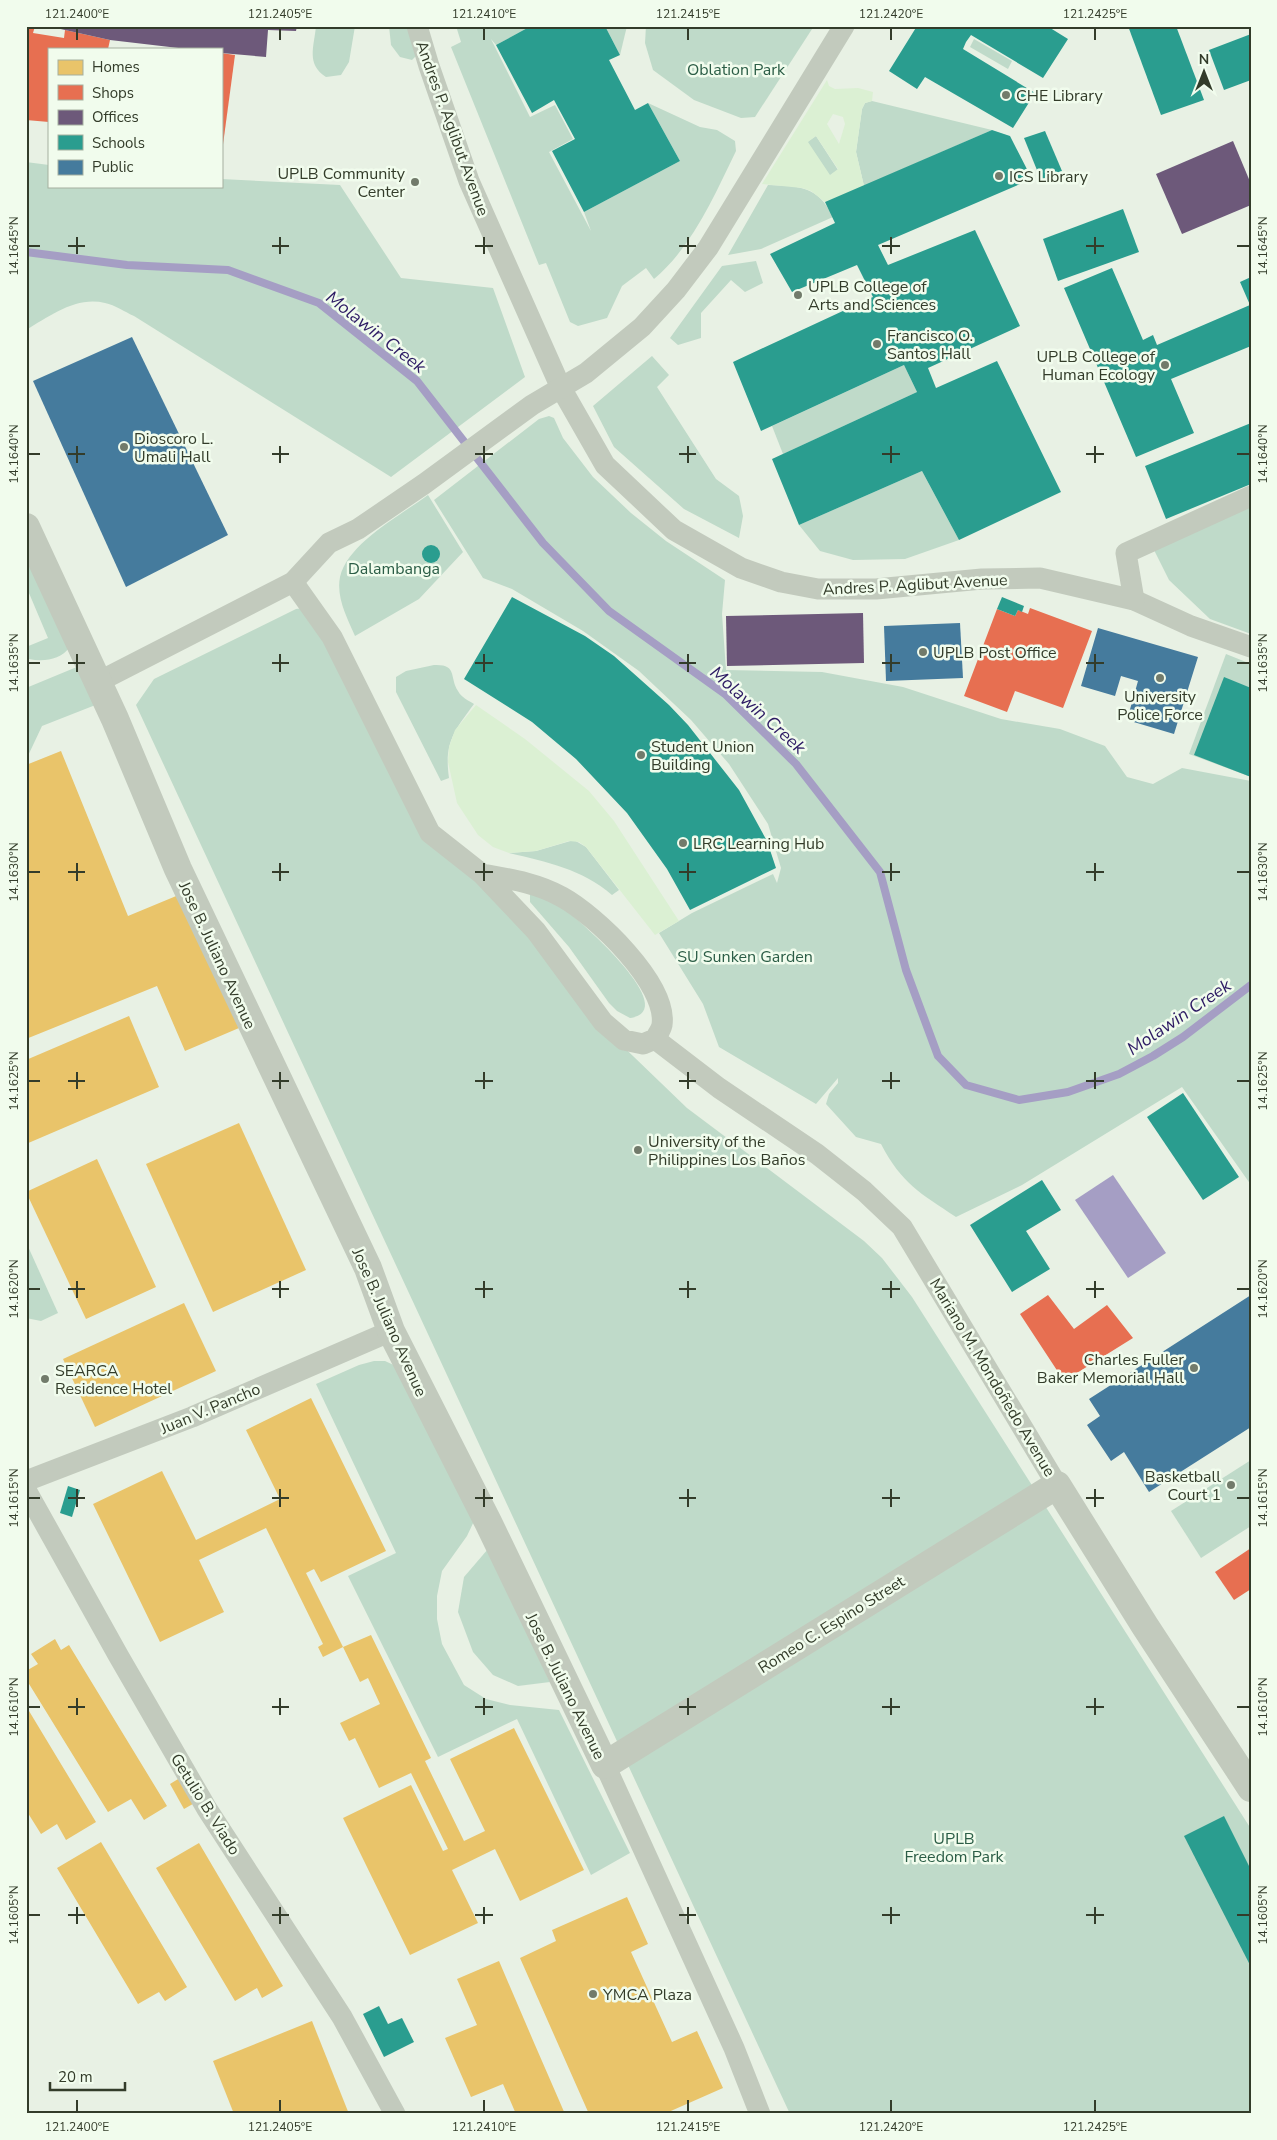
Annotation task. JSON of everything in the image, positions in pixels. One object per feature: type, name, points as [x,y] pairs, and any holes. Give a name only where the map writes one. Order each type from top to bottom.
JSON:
[{"type":"street","name":"Andres P. Aglibut Avenue","points":[[417,26],[428,66],[469,181],[561,388],[604,465],[674,530],[750,571],[781,582],[818,589],[876,589],[982,579],[1040,578],[1134,600],[1191,626],[1251,647]]},
{"type":"street","points":[[98,682],[293,582],[329,543],[358,529],[424,484],[532,405],[586,374],[642,327],[676,290],[708,248],[844,26]]},
{"type":"street","points":[[1134,600],[1126,553],[1251,496]]},
{"type":"street","name":"Jose B. Juliano Avenue","points":[[26,527],[98,682],[178,869],[368,1268],[391,1331],[485,1516],[605,1765],[734,2048],[760,2114]]},
{"type":"street","points":[[293,582],[332,637],[430,833],[482,874],[536,931],[603,1022],[624,1040],[643,1044],[655,1039],[662,1026],[661,1011],[652,988],[623,947],[580,909],[561,896],[514,879],[482,874]]},
{"type":"street","name":"Mariano M. Mondoñedo Avenue","points":[[655,1039],[718,1088],[817,1154],[864,1191],[902,1227],[1057,1485],[1145,1626],[1251,1788]]},
{"type":"street","name":"Juan V. Pancho","points":[[26,1481],[192,1417],[391,1331]]},
{"type":"street","name":"Romeo C. Espino Street","points":[[605,1765],[1057,1485]]},
{"type":"street","name":"Getulio B. Viado","points":[[26,1490],[207,1809],[342,2017],[395,2114]]},
{"type":"green space","points":[[316,26],[355,26],[349,62],[341,75],[326,77],[316,67],[313,48]]},
{"type":"green space","points":[[389,26],[411,26],[417,55],[412,60],[400,57],[391,45]]},
{"type":"green space","points":[[456,26],[531,26],[496,45],[491,39],[530,117],[555,105],[573,139],[549,152],[591,231],[584,212],[680,161],[648,103],[700,127],[717,130],[735,141],[736,151],[691,236],[668,266],[654,279],[646,268],[622,286],[607,318],[578,326],[570,322],[546,263],[539,265],[451,47],[461,42]]},
{"type":"green space","points":[[605,26],[627,26],[620,55]]},
{"type":"green space","name":"Oblation Park","points":[[646,26],[814,26],[755,117],[741,118],[694,100],[653,70],[645,43]]},
{"type":"green space","points":[[974,39],[1012,61],[1008,69],[970,47]]},
{"type":"green space","points":[[872,101],[992,130],[864,186],[856,152],[862,109],[865,103]]},
{"type":"green space","points":[[816,136],[838,170],[829,176],[807,142]]},
{"type":"green space","points":[[26,162],[48,165],[48,188],[222,188],[222,179],[340,185],[401,278],[493,288],[525,377],[391,477],[134,316],[112,305],[84,302],[54,313],[26,330]]},
{"type":"green space","points":[[768,185],[799,187],[807,190],[821,199],[833,217],[761,249],[728,255]]},
{"type":"green space","points":[[756,261],[763,283],[745,292],[731,280],[701,313],[701,338],[678,345],[670,338],[722,266]]},
{"type":"green space","points":[[652,356],[669,375],[657,387],[716,479],[739,496],[743,516],[739,538],[684,509],[614,447],[593,406]]},
{"type":"green space","points":[[904,365],[917,392],[783,454],[772,426]]},
{"type":"green space","name":"SU Sunken Garden","points":[[549,416],[554,418],[563,438],[593,477],[631,513],[666,541],[725,580],[722,614],[726,670],[822,672],[903,687],[1001,719],[1060,729],[1105,746],[1127,777],[1153,784],[1182,768],[1251,781],[1251,1185],[1182,1087],[1022,1185],[956,1217],[922,1194],[904,1178],[881,1144],[856,1137],[826,1104],[829,1094],[838,1083],[838,1078],[816,1104],[719,1047],[703,1004],[659,933],[692,913],[773,874],[777,883],[781,868],[768,824],[729,764],[691,720],[639,671],[583,631],[512,589],[483,578],[434,500],[539,419]]},
{"type":"green space","points":[[922,471],[959,540],[905,559],[853,560],[820,551],[799,525]]},
{"type":"green space","name":"Dalambanga","points":[[428,495],[463,552],[419,599],[355,636],[341,600],[339,585],[345,565],[364,541]]},
{"type":"green space","points":[[1251,503],[1251,634],[1210,619],[1169,580],[1153,548]]},
{"type":"green space","points":[[26,550],[70,647],[61,655],[51,659],[29,659],[26,647],[48,638],[26,586]]},
{"type":"green space","name":"UPLB Freedom Park","points":[[304,608],[310,611],[430,840],[497,890],[607,1031],[687,1108],[864,1241],[882,1258],[912,1297],[1251,1829],[1251,2114],[790,2114],[136,705],[154,679],[296,609]]},
{"type":"green space","points":[[1226,654],[1251,664],[1251,777],[1189,754]]},
{"type":"green space","points":[[84,664],[98,704],[42,726],[26,760],[26,688]]},
{"type":"green space","points":[[442,665],[450,669],[459,693],[474,704],[452,738],[448,755],[449,778],[441,781],[396,692],[396,677],[406,671]]},
{"type":"green space","points":[[574,840],[586,847],[619,890],[612,895],[589,879],[564,868],[509,853],[536,851]]},
{"type":"green space","points":[[530,892],[567,911],[590,931],[624,966],[637,984],[644,1000],[643,1012],[630,1018],[617,1011],[609,1003],[569,947],[530,902]]},
{"type":"green space","points":[[26,1242],[58,1313],[41,1321],[26,1318]]},
{"type":"green space","points":[[374,1361],[385,1361],[398,1367],[475,1519],[467,1536],[442,1571],[437,1596],[437,1619],[442,1644],[464,1685],[486,1699],[510,1705],[559,1710],[630,1853],[591,1875],[517,1719],[438,1757],[348,1576],[396,1553],[316,1384],[359,1365]]},
{"type":"green space","name":"Basketball Court 1","points":[[1251,1460],[1251,1526],[1201,1558],[1171,1511]]},
{"type":"green space","points":[[488,1549],[550,1682],[518,1686],[493,1675],[473,1652],[458,1612],[464,1577]]},
{"type":"shaded area","points":[[827,80],[829,86],[835,89],[858,88],[873,92],[872,101],[865,103],[862,109],[856,152],[864,186],[825,202],[811,191],[802,188],[762,184]],"holes":[[[833,114],[843,117],[845,124],[839,144],[827,124]],[[816,136],[838,169],[830,175],[808,142]]]},
{"type":"shaded area","points":[[476,705],[525,739],[589,791],[614,821],[679,921],[655,935],[586,847],[579,842],[569,841],[536,851],[509,853],[493,847],[478,835],[457,803],[448,762],[449,747],[455,730]]},
{"type":"shaded area","points":[[1113,1175],[1166,1253],[1128,1278],[1075,1200]]},
{"type":"building: Homes","points":[[61,751],[128,916],[181,894],[239,1028],[185,1051],[157,986],[26,1039],[26,765]]},
{"type":"building: Homes","points":[[129,1016],[159,1087],[26,1144],[26,1060]]},
{"type":"building: Homes","points":[[239,1123],[306,1270],[213,1312],[146,1164]]},
{"type":"building: Homes","points":[[97,1159],[156,1287],[86,1319],[26,1192]]},
{"type":"building: Homes","points":[[184,1303],[216,1371],[95,1427],[63,1359]]},
{"type":"building: Homes","points":[[311,1398],[386,1551],[321,1582],[314,1569],[306,1573],[343,1647],[323,1657],[318,1647],[323,1644],[266,1528],[199,1560],[224,1612],[160,1642],[93,1504],[162,1471],[196,1540],[280,1499],[246,1430]]},
{"type":"building: Homes","points":[[371,1635],[431,1758],[425,1761],[464,1841],[485,1831],[450,1759],[514,1728],[584,1870],[520,1901],[495,1849],[452,1870],[478,1923],[410,1955],[343,1818],[411,1785],[443,1851],[448,1849],[411,1773],[379,1788],[355,1738],[349,1741],[340,1723],[380,1704],[368,1678],[360,1682],[343,1647]]},
{"type":"building: Homes","points":[[55,1639],[61,1650],[69,1645],[167,1806],[144,1820],[131,1799],[108,1812],[26,1679],[26,1671],[38,1664],[31,1654]]},
{"type":"building: Homes","points":[[26,1706],[96,1822],[66,1840],[57,1824],[41,1834],[26,1810]]},
{"type":"building: Homes","points":[[183,1776],[198,1801],[184,1809],[170,1784]]},
{"type":"building: Homes","points":[[101,1842],[187,1987],[165,2001],[159,1992],[138,2004],[57,1868]]},
{"type":"building: Homes","points":[[199,1843],[283,1986],[262,1998],[257,1988],[235,2001],[156,1868]]},
{"type":"building: Homes","name":"YMCA Plaza","points":[[627,1897],[648,1944],[631,1952],[672,2042],[697,2031],[723,2088],[664,2114],[589,2114],[520,1958],[556,1941],[552,1930]]},
{"type":"building: Homes","points":[[499,1961],[565,2114],[516,2114],[503,2084],[471,2097],[445,2038],[477,2025],[457,1979]]},
{"type":"building: Homes","points":[[312,2021],[349,2114],[234,2114],[213,2061]]},
{"type":"building: Shops","points":[[26,26],[35,26],[33,33],[64,38],[65,30],[110,40],[108,48],[48,48],[48,122],[26,120]]},
{"type":"building: Shops","points":[[222,53],[235,55],[222,152]]},
{"type":"building: Shops","points":[[1030,608],[1092,631],[1063,708],[1015,691],[1007,712],[964,696],[997,609],[1015,616],[1018,610],[1028,614]]},
{"type":"building: Shops","points":[[1048,1295],[1074,1329],[1107,1305],[1133,1338],[1064,1381],[1020,1314]]},
{"type":"building: Shops","points":[[1251,1548],[1251,1589],[1234,1600],[1215,1572]]},
{"type":"building: Offices","points":[[47,26],[297,26],[296,31],[268,30],[266,57],[222,53],[222,48],[178,48],[110,40]]},
{"type":"building: Offices","points":[[1233,141],[1251,184],[1251,205],[1182,234],[1156,174]]},
{"type":"building: Offices","points":[[863,613],[864,663],[727,666],[726,616]]},
{"type":"building: Schools","points":[[531,26],[605,26],[620,55],[609,60],[635,110],[648,103],[680,161],[584,212],[552,151],[575,139],[554,100],[532,113],[496,45]]},
{"type":"building: Schools","points":[[917,26],[1047,26],[1068,39],[1043,78],[971,35],[966,42],[963,49],[1035,93],[1013,128],[925,77],[917,89],[889,71]]},
{"type":"building: Schools","points":[[1128,26],[1176,26],[1204,100],[1161,115]]},
{"type":"building: Schools","points":[[1251,34],[1251,80],[1224,90],[1209,50]]},
{"type":"building: Schools","name":"Francisco O. Santos Hall","points":[[992,130],[1010,136],[1032,179],[878,245],[888,265],[975,230],[1020,326],[928,368],[936,388],[997,361],[1061,492],[959,540],[922,471],[799,525],[772,459],[917,392],[904,365],[761,431],[733,362],[873,297],[857,265],[792,292],[770,254],[835,223],[825,202]]},
{"type":"building: Schools","points":[[1045,131],[1062,171],[1041,180],[1024,138]]},
{"type":"building: Schools","points":[[1123,209],[1139,252],[1058,281],[1043,239]]},
{"type":"building: Schools","points":[[1112,268],[1143,340],[1153,335],[1157,345],[1250,305],[1240,282],[1251,277],[1251,346],[1171,379],[1194,433],[1136,457],[1064,288]]},
{"type":"building: Schools","points":[[1251,423],[1251,484],[1166,519],[1145,466]]},
{"type":"building: Schools","points":[[431,545],[437,548],[440,554],[437,560],[431,563],[425,560],[422,554],[425,548]]},
{"type":"building: Schools","name":"Student Union Building","points":[[512,597],[585,636],[614,656],[669,705],[688,725],[739,790],[767,841],[776,868],[690,910],[667,869],[627,813],[576,759],[532,722],[464,679]]},
{"type":"building: Schools","points":[[1002,597],[1024,606],[1022,612],[1018,610],[1015,616],[997,609]]},
{"type":"building: Schools","points":[[1224,677],[1251,688],[1251,777],[1194,755]]},
{"type":"building: Schools","points":[[1183,1093],[1239,1177],[1203,1200],[1147,1117]]},
{"type":"building: Schools","points":[[1042,1180],[1061,1210],[1026,1231],[1050,1269],[1012,1292],[970,1225]]},
{"type":"building: Schools","points":[[68,1486],[80,1490],[72,1517],[60,1513]]},
{"type":"building: Schools","points":[[1224,1816],[1251,1870],[1251,1967],[1184,1836]]},
{"type":"building: Schools","points":[[379,2006],[388,2024],[402,2018],[414,2042],[384,2057],[363,2014]]},
{"type":"building: Public","name":"Dioscoro L. Umali Hall","points":[[132,337],[228,535],[126,587],[33,381]]},
{"type":"building: Public","name":"UPLB Post Office","points":[[960,623],[963,678],[886,681],[884,626]]},
{"type":"building: Public","name":"University Police Force","points":[[1098,628],[1198,657],[1174,734],[1127,720],[1138,681],[1121,676],[1115,696],[1081,686]]},
{"type":"building: Public","name":"Charles Fuller Baker Memorial Hall","points":[[1251,1295],[1251,1427],[1149,1492],[1124,1452],[1111,1461],[1087,1425],[1100,1416],[1089,1399]]},
{"type":"waterway","name":"Molawin Creek","points":[[26,252],[127,265],[228,270],[319,303],[417,381],[543,543],[609,611],[725,694],[796,764],[880,872],[906,970],[938,1056],[966,1085],[1019,1100],[1068,1092],[1119,1074],[1153,1056],[1183,1037],[1251,985]]},
{"type":"place","name":"CHE Library","points":[[1006,95]]},
{"type":"place","name":"ICS Library","points":[[999,176]]},
{"type":"place","name":"UPLB Community Center","points":[[415,182]]},
{"type":"place","name":"UPLB College of Arts and Sciences","points":[[798,295]]},
{"type":"place","name":"Francisco O. Santos Hall","points":[[877,344]]},
{"type":"place","name":"UPLB College of Human Ecology","points":[[1165,365]]},
{"type":"place","name":"Dioscoro L. Umali Hall","points":[[124,447]]},
{"type":"place","name":"UPLB Post Office","points":[[923,652]]},
{"type":"place","name":"University Police Force","points":[[1160,678]]},
{"type":"place","name":"Student Union Building","points":[[641,755]]},
{"type":"place","name":"LRC Learning Hub","points":[[683,843]]},
{"type":"place","name":"University of the Philippines Los Baños","points":[[638,1150]]},
{"type":"place","name":"Charles Fuller Baker Memorial Hall","points":[[1194,1368]]},
{"type":"place","name":"SEARCA Residence Hotel","points":[[45,1379]]},
{"type":"place","name":"Basketball Court 1","points":[[1231,1485]]},
{"type":"place","name":"YMCA Plaza","points":[[593,1994]]}]
